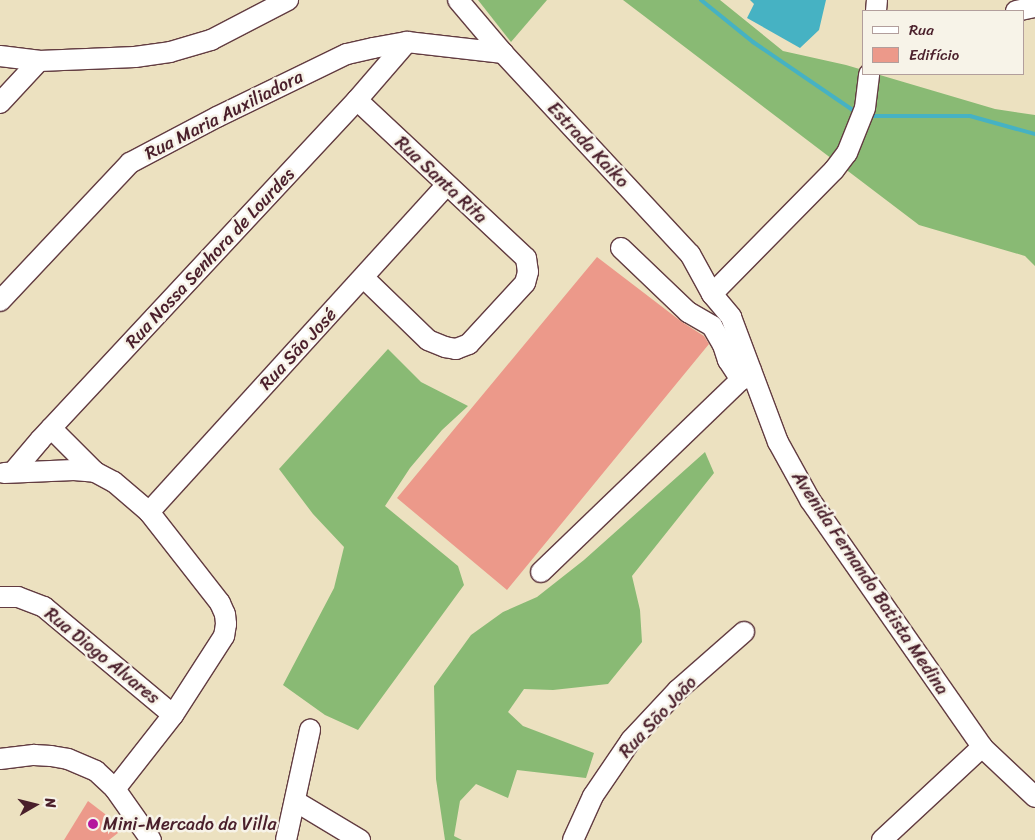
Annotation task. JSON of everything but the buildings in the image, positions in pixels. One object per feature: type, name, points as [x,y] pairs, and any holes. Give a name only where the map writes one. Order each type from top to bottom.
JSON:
[{"type":"street","points":[[0,56],[39,61],[135,57],[194,46],[250,21],[288,0]]},
{"type":"street","name":"Estrada Kaiko","points":[[458,0],[503,54],[690,254],[712,294]]},
{"type":"street","points":[[1021,10],[1035,7]]},
{"type":"street","name":"Rua Maria Auxiliadora","points":[[0,301],[130,163],[347,54],[407,42],[503,54]]},
{"type":"street","name":"Rua Nossa Senhora de Lourdes","points":[[6,473],[51,428],[357,100],[407,42]]},
{"type":"street","points":[[0,103],[39,61]]},
{"type":"street","points":[[712,294],[834,170],[847,153],[865,108],[869,75]]},
{"type":"street","name":"Rua Santa Rita","points":[[357,100],[446,186],[526,258],[528,272],[525,283],[469,344],[456,348],[444,347],[428,340],[364,278]]},
{"type":"street","name":"Rua São José","points":[[149,512],[446,186]]},
{"type":"street","points":[[541,572],[746,375],[728,360],[723,345],[712,326],[688,312],[621,248]]},
{"type":"street","name":"Avenida Fernando Batista Medina","points":[[712,294],[731,317],[746,375],[778,442],[810,500],[982,747],[1035,797]]},
{"type":"street","points":[[51,428],[95,472],[114,482],[149,512],[220,603],[225,614],[224,636],[173,714],[115,789]]},
{"type":"street","points":[[6,473],[74,470],[95,472]]},
{"type":"street","name":"Rua Diogo Alvares","points":[[0,597],[18,597],[44,607],[173,714]]},
{"type":"street","name":"Rua São João","points":[[574,840],[593,796],[631,740],[678,690],[744,632]]},
{"type":"street","points":[[286,840],[310,730]]},
{"type":"street","points":[[882,840],[982,747]]},
{"type":"street","points":[[0,759],[34,755],[68,759],[96,770],[115,789],[151,840]]},
{"type":"street","points":[[295,802],[360,840]]},
{"type":"green space","points":[[478,0],[547,0],[511,42]]},
{"type":"green space","points":[[623,0],[720,0],[783,51],[846,65],[862,70],[862,75],[880,75],[995,109],[1035,115],[1035,266],[1025,256],[919,225]]},
{"type":"green space","points":[[388,349],[421,382],[468,406],[442,430],[410,468],[385,506],[458,566],[464,585],[358,730],[325,715],[283,685],[334,588],[344,547],[313,514],[279,469]]},
{"type":"green space","points":[[705,452],[714,473],[632,576],[640,610],[642,642],[608,684],[553,690],[524,689],[508,712],[523,726],[594,753],[586,778],[517,770],[508,798],[476,784],[460,801],[454,836],[462,840],[445,840],[436,779],[434,686],[471,635],[503,612],[537,597],[584,560]]},
{"type":"water","points":[[750,0],[826,0],[819,30],[800,48],[747,18],[754,4]]},
{"type":"waterway","points":[[701,0],[753,42],[857,113]]},
{"type":"waterway","points":[[868,116],[970,116],[1035,134]]},
{"type":"place","name":"Mini-Mercado da Villa","points":[[93,824]]}]
